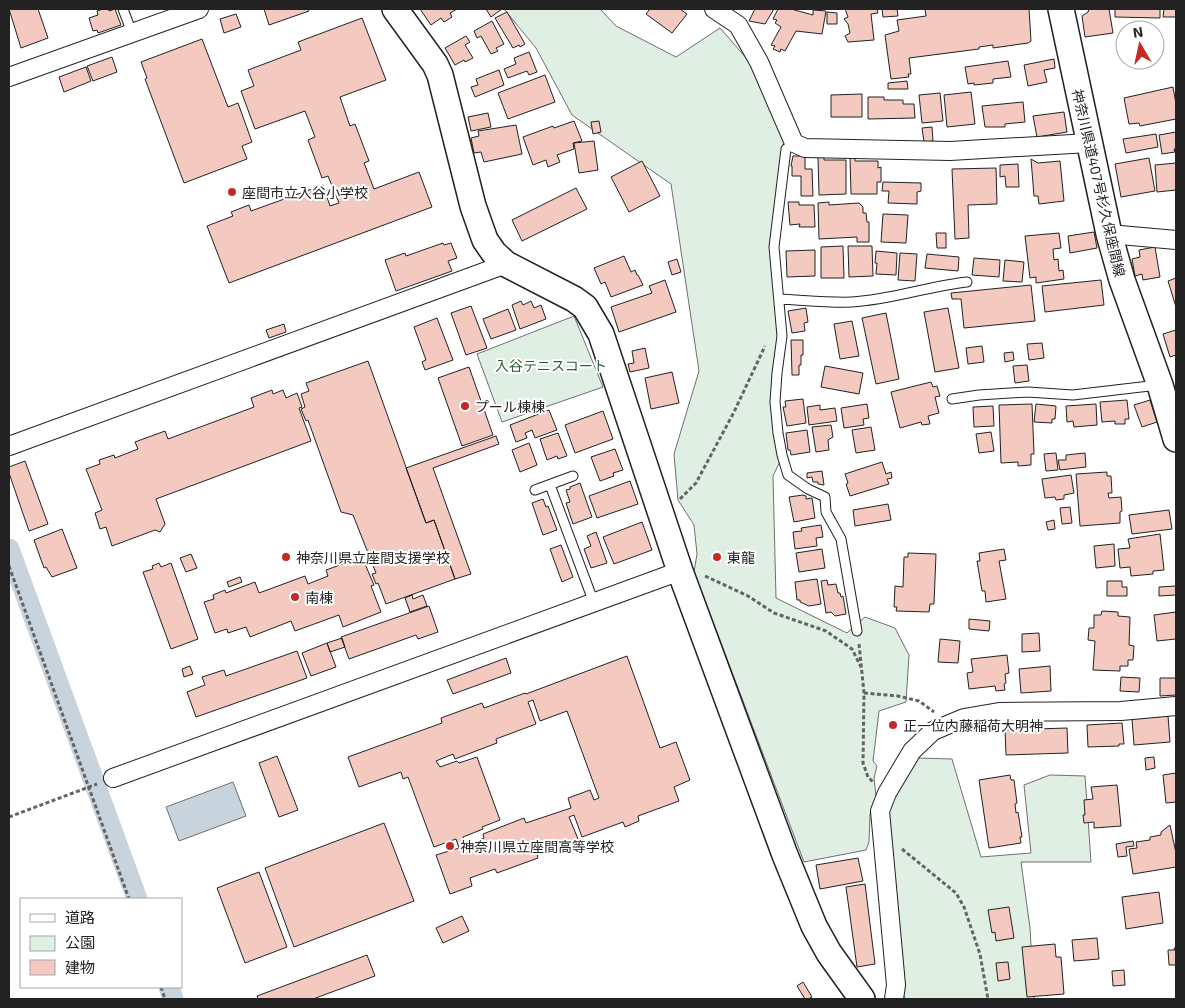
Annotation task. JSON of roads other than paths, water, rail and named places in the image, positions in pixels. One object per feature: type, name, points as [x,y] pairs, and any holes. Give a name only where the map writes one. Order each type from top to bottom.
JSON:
[{"type":"street","points":[[9,77],[199,9]]},
{"type":"street","points":[[395,9],[435,64],[440,75],[478,222],[494,253],[506,264],[574,299],[585,307],[601,334],[680,571],[785,855],[814,926],[829,953],[862,999]]},
{"type":"street","points":[[714,9],[741,17],[794,142],[805,148],[950,152],[1089,143]]},
{"type":"street","name":"神奈川県道407号杉久保座間線","points":[[1061,9],[1109,234],[1122,280],[1160,385],[1176,439]]},
{"type":"street","points":[[1109,234],[1176,240]]},
{"type":"street","points":[[9,446],[506,264]]},
{"type":"street","points":[[113,778],[680,571]]},
{"type":"street","points":[[894,999],[896,986],[880,811],[887,794],[912,751],[933,731],[964,718],[1000,712],[1121,711],[1176,706]]},
{"type":"lane","points":[[123,9],[132,33]]},
{"type":"lane","points":[[794,142],[786,149],[774,247],[782,336],[775,402],[778,433],[788,475],[808,489],[825,497],[826,512],[840,539],[857,631]]},
{"type":"lane","points":[[778,299],[852,302],[904,295],[947,284],[967,282]]},
{"type":"lane","points":[[952,399],[979,395],[1028,392],[1073,396],[1160,385]]},
{"type":"lane","points":[[535,490],[573,476]]},
{"type":"lane","points":[[550,485],[594,603]]},
{"type":"waterway","points":[[9,549],[137,898]]},
{"type":"waterway","points":[[169,988],[173,999]]},
{"type":"place","name":"座間市立入谷小学校","points":[[232,192]]},
{"type":"place","name":"プール棟棟","points":[[465,406]]},
{"type":"place","name":"神奈川県立座間支援学校","points":[[286,557]]},
{"type":"place","name":"東龍","points":[[717,557]]},
{"type":"place","name":"南棟","points":[[295,597]]},
{"type":"place","name":"正一位内藤稲荷大明神","points":[[893,725]]},
{"type":"place","name":"神奈川県立座間高等学校","points":[[450,846]]},
{"type":"park label","name":"入谷テニスコート","points":[[551,365]]}]
